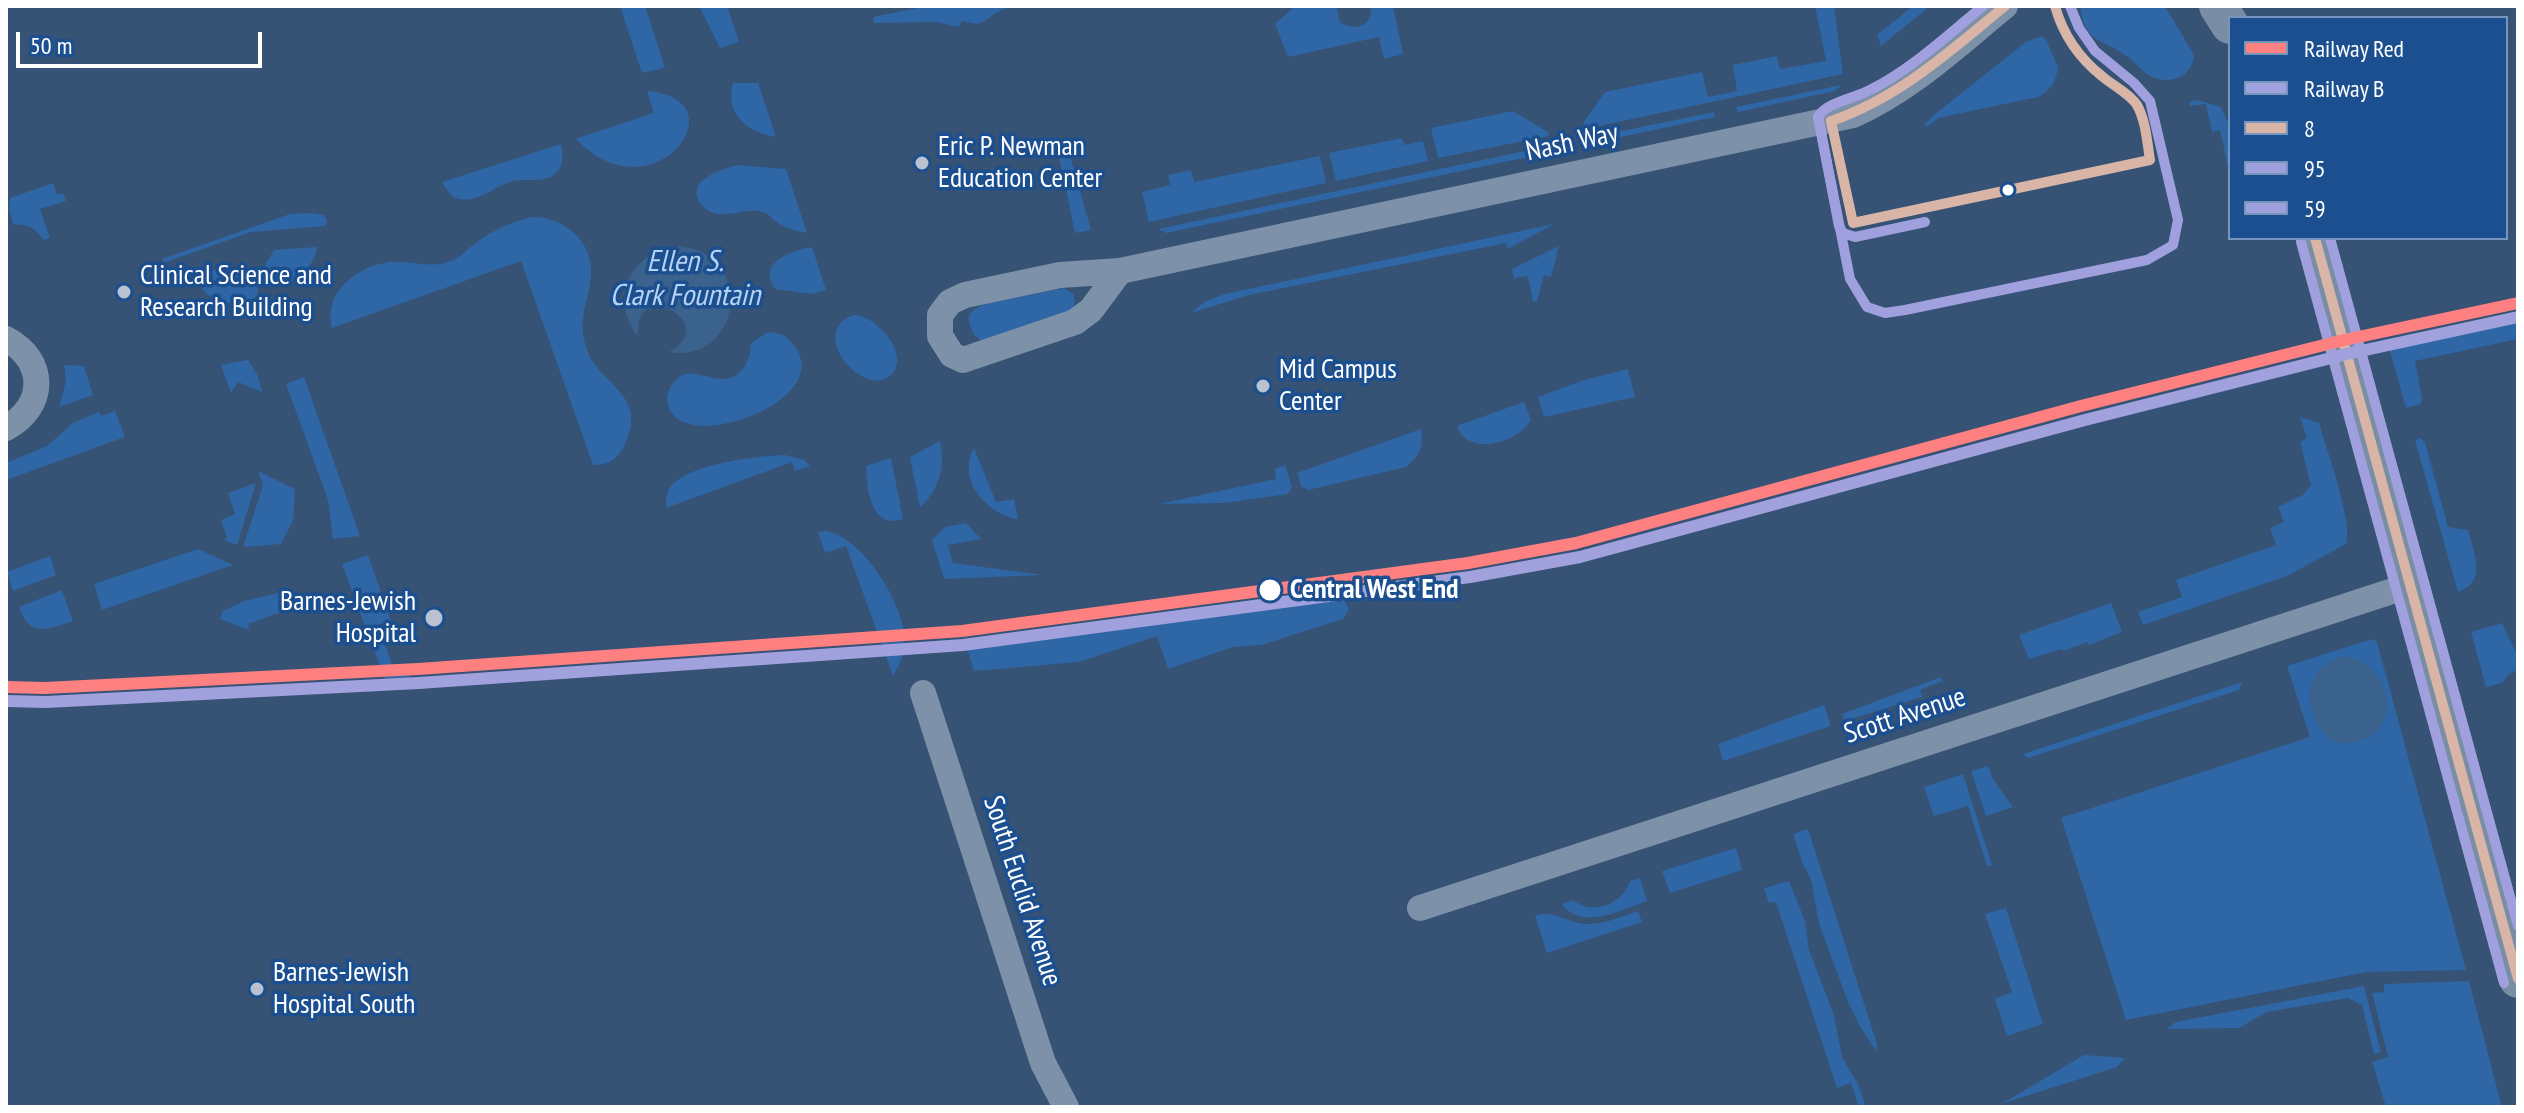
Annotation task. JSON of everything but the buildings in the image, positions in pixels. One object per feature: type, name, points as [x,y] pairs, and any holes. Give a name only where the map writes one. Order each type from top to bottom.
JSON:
[{"type":"street","name":"Nash Way","points":[[1120,271],[1091,310],[1075,322],[1046,333],[963,360],[952,355],[940,336],[939,317],[943,308],[965,295],[1060,275],[1120,271],[1853,115],[1876,105],[1904,86],[2005,6]]},
{"type":"street","points":[[2316,240],[2518,979]]},
{"type":"street","points":[[6,339],[24,352],[35,372],[36,383],[35,394],[25,414],[6,428]]},
{"type":"street","name":"Scott Avenue","points":[[1420,908],[2411,585]]},
{"type":"street","name":"South Euclid Avenue","points":[[923,693],[1043,1063],[1066,1107]]},
{"type":"street","points":[[1043,1063],[1048,1107]]},
{"type":"shaded area","points":[[620,6],[645,6],[665,68],[642,73]]},
{"type":"shaded area","points":[[699,6],[727,6],[739,42],[720,48]]},
{"type":"shaded area","points":[[927,6],[1019,6],[1001,10],[980,23],[962,21],[959,27],[936,22],[874,23],[873,17]]},
{"type":"shaded area","points":[[1295,6],[1336,6],[1340,22],[1357,27],[1369,18],[1371,6],[1393,6],[1403,54],[1384,59],[1379,37],[1288,57],[1275,24]]},
{"type":"shaded area","points":[[1815,6],[1834,6],[1843,74],[1585,129],[1583,123],[1605,92],[1702,72],[1708,97],[1737,91],[1733,65],[1777,56],[1780,69],[1826,61]]},
{"type":"shaded area","points":[[1913,6],[1930,6],[1881,46],[1877,35]]},
{"type":"shaded area","points":[[2080,6],[2165,6],[2194,55],[2190,68],[2173,79],[2149,75],[2128,57],[2091,34],[2082,18]]},
{"type":"shaded area","points":[[2042,36],[2058,67],[2050,88],[2038,97],[1938,118],[1930,125],[1923,126],[2026,42]]},
{"type":"shaded area","points":[[733,83],[758,83],[776,137],[756,131],[735,113],[731,94]]},
{"type":"shaded area","points":[[1841,85],[1835,91],[1738,112],[1736,107]]},
{"type":"shaded area","points":[[647,91],[672,97],[686,109],[689,124],[684,140],[671,154],[653,164],[630,167],[602,159],[575,139],[654,113]]},
{"type":"shaded area","points":[[2198,100],[2221,107],[2228,123],[2228,167],[2220,130],[2212,132],[2206,104],[2190,106],[2189,102]]},
{"type":"shaded area","points":[[1513,111],[1548,132],[1549,136],[1438,158],[1431,128]]},
{"type":"shaded area","points":[[1714,112],[1715,117],[1593,143],[1592,137]]},
{"type":"shaded area","points":[[1402,138],[1404,145],[1423,141],[1428,161],[1336,181],[1329,153]]},
{"type":"shaded area","points":[[561,144],[560,167],[552,176],[541,180],[513,181],[466,200],[453,197],[442,182]]},
{"type":"shaded area","points":[[1548,146],[1547,153],[1166,233],[1158,229]]},
{"type":"shaded area","points":[[1058,152],[1071,159],[1091,230],[1075,233]]},
{"type":"shaded area","points":[[1320,156],[1326,183],[1149,222],[1142,192],[1170,185],[1168,175],[1191,170],[1194,182]]},
{"type":"shaded area","points":[[738,165],[786,169],[807,233],[784,227],[763,212],[716,214],[703,206],[697,198],[700,184],[714,173]]},
{"type":"shaded area","points":[[53,183],[57,195],[63,193],[66,201],[40,209],[50,238],[43,240],[31,228],[13,225],[10,198]]},
{"type":"shaded area","points":[[290,214],[324,215],[327,221],[325,226],[251,232],[163,263],[162,259]]},
{"type":"shaded area","points":[[532,217],[555,221],[574,233],[582,242],[591,263],[583,318],[586,347],[600,372],[627,402],[631,414],[630,429],[623,448],[607,463],[593,465],[521,261],[332,328],[332,303],[337,293],[365,269],[389,262],[436,264],[451,261],[495,230]]},
{"type":"shaded area","points":[[1554,224],[1508,249],[1506,243],[1249,295],[1191,313],[1204,302],[1225,294]]},
{"type":"shaded area","points":[[1559,246],[1551,277],[1544,275],[1537,301],[1533,302],[1528,276],[1514,278],[1512,269]]},
{"type":"shaded area","points":[[317,247],[308,267],[291,282],[274,283],[268,276],[266,263],[274,250]]},
{"type":"shaded area","points":[[812,247],[826,290],[812,294],[775,289],[770,272],[773,265],[786,255]]},
{"type":"shaded area","points":[[221,267],[251,277],[258,286],[258,296],[231,303],[217,300],[204,292],[199,280],[201,275]]},
{"type":"shaded area","points":[[1064,288],[1075,298],[1074,306],[1067,313],[988,341],[980,340],[973,334],[968,318],[972,311],[984,304]]},
{"type":"shaded area","points":[[853,315],[871,321],[894,346],[897,365],[893,373],[882,380],[869,379],[856,373],[838,349],[835,336],[840,324]]},
{"type":"shaded area","points":[[2518,316],[2518,339],[2415,361],[2422,400],[2420,404],[2406,408],[2388,344]]},
{"type":"shaded area","points":[[768,332],[785,336],[797,350],[801,370],[791,389],[772,406],[746,418],[718,425],[693,425],[675,417],[667,397],[671,386],[679,378],[688,374],[722,379],[736,375],[748,359],[751,343]]},
{"type":"shaded area","points":[[248,360],[258,376],[262,392],[238,382],[231,393],[221,365]]},
{"type":"shaded area","points":[[64,365],[84,366],[93,395],[59,407],[66,381]]},
{"type":"shaded area","points":[[1628,369],[1635,397],[1544,417],[1538,397],[1584,380]]},
{"type":"shaded area","points":[[304,377],[360,536],[333,539],[328,500],[286,384]]},
{"type":"shaded area","points":[[1524,402],[1531,420],[1516,435],[1505,440],[1482,444],[1472,442],[1457,427],[1459,425]]},
{"type":"shaded area","points":[[115,411],[125,437],[6,480],[6,463],[47,446],[73,423],[99,412],[101,416]]},
{"type":"shaded area","points":[[2300,417],[2319,423],[2343,504],[2346,544],[2287,576],[2143,625],[2138,612],[2182,597],[2176,580],[2276,545],[2270,528],[2284,522],[2278,507],[2303,495],[2311,485],[2300,442],[2307,438]]},
{"type":"shaded area","points":[[1421,429],[1420,451],[1406,467],[1308,490],[1301,486],[1297,473]]},
{"type":"shaded area","points":[[2420,438],[2425,442],[2448,527],[2468,530],[2473,548],[2476,574],[2467,587],[2458,592],[2415,440]]},
{"type":"shaded area","points":[[940,441],[942,460],[939,477],[920,508],[910,457]]},
{"type":"shaded area","points":[[974,448],[996,502],[1014,499],[1018,519],[996,511],[978,494],[969,472],[969,460]]},
{"type":"shaded area","points":[[785,455],[804,460],[810,466],[795,471],[792,462],[666,508],[669,489],[690,473],[722,463]]},
{"type":"shaded area","points":[[891,458],[903,519],[892,521],[884,519],[873,506],[866,466]]},
{"type":"shaded area","points":[[1285,465],[1292,487],[1288,494],[1224,503],[1159,504],[1276,479],[1275,469]]},
{"type":"shaded area","points":[[258,471],[295,489],[293,521],[281,544],[243,547],[263,485]]},
{"type":"shaded area","points":[[256,483],[237,545],[224,540],[227,538],[221,520],[235,514],[228,493]]},
{"type":"shaded area","points":[[966,523],[981,539],[948,545],[953,563],[1043,575],[944,579],[932,540],[945,527]]},
{"type":"shaded area","points":[[827,531],[855,546],[868,560],[880,575],[898,609],[905,646],[893,676],[846,546],[825,553],[818,532]]},
{"type":"shaded area","points":[[198,549],[233,565],[102,610],[94,584]]},
{"type":"shaded area","points":[[368,555],[391,621],[378,625],[396,676],[409,672],[414,687],[397,688],[386,682],[342,564]]},
{"type":"shaded area","points":[[50,556],[56,575],[13,591],[7,572]]},
{"type":"shaded area","points":[[62,590],[73,621],[41,629],[34,628],[23,617],[19,607]]},
{"type":"shaded area","points":[[288,591],[311,596],[317,606],[308,610],[305,603],[248,624],[249,630],[220,619],[223,611],[244,601]]},
{"type":"shaded area","points":[[1334,593],[1345,601],[1349,610],[1343,619],[1261,645],[1233,647],[1168,669],[1157,636],[1079,662],[974,671],[966,645]]},
{"type":"shaded area","points":[[2111,603],[2122,632],[2089,645],[2087,642],[2029,659],[2019,635]]},
{"type":"shaded area","points":[[2502,623],[2518,657],[2518,669],[2502,683],[2486,687],[2471,632]]},
{"type":"shaded area","points":[[2372,639],[2377,642],[2466,970],[2366,972],[2126,1020],[2061,818],[2310,737],[2287,666]]},
{"type":"shaded area","points":[[1941,677],[1943,681],[1920,690],[1922,697],[1845,721],[1842,714]]},
{"type":"shaded area","points":[[2242,682],[2239,690],[2028,758],[2023,754]]},
{"type":"shaded area","points":[[1824,705],[1831,726],[1723,761],[1718,744]]},
{"type":"shaded area","points":[[1988,766],[1993,779],[2013,807],[1986,816],[1971,771]]},
{"type":"shaded area","points":[[1963,774],[1992,865],[1987,866],[1968,806],[1934,816],[1924,787]]},
{"type":"shaded area","points":[[1808,829],[1877,1044],[1876,1051],[1848,1002],[1819,924],[1811,879],[1793,834]]},
{"type":"shaded area","points":[[1736,848],[1742,870],[1670,893],[1662,871]]},
{"type":"shaded area","points":[[1640,878],[1647,901],[1615,913],[1580,916],[1562,904],[1573,900],[1589,907],[1606,905],[1621,896],[1630,881]]},
{"type":"shaded area","points":[[1789,881],[1805,921],[1809,950],[1834,1015],[1842,1057],[1858,1084],[1866,1107],[1859,1107],[1851,1083],[1837,1088],[1776,902],[1769,903],[1764,888]]},
{"type":"shaded area","points":[[2006,908],[2043,1024],[2007,1036],[1995,999],[2012,992],[1985,914]]},
{"type":"shaded area","points":[[1638,911],[1642,922],[1547,953],[1535,916],[1552,915],[1594,924]]},
{"type":"shaded area","points":[[2469,981],[2502,1107],[2386,1107],[2372,1062],[2388,1057],[2372,993],[2384,992],[2384,984]]},
{"type":"shaded area","points":[[2364,986],[2381,1052],[2374,1054],[2362,1005],[2348,998],[2267,1012],[2239,1028],[2166,1029],[2176,1022]]},
{"type":"shaded area","points":[[2084,1055],[2125,1058],[2117,1067],[2001,1104]]},
{"type":"water","name":"Ellen S. Clark Fountain","points":[[675,246],[701,252],[719,266],[729,284],[730,305],[725,325],[713,341],[694,351],[669,352],[683,341],[686,329],[672,311],[660,307],[649,309],[640,318],[638,336],[629,322],[625,307],[628,280],[636,268],[646,258]]},
{"type":"water","points":[[2346,656],[2364,664],[2377,676],[2385,692],[2387,708],[2383,723],[2372,735],[2356,742],[2333,742],[2316,719],[2310,693],[2320,670]]},
{"type":"rail line","name":"Red","points":[[6,687],[45,688],[418,669],[962,631],[1468,563],[1576,543],[2081,406],[2344,340],[2518,303]]},
{"type":"rail line","name":"B","points":[[6,701],[46,702],[419,683],[963,645],[1470,577],[1580,557],[2085,420],[2347,354],[2518,317]]},
{"type":"transit line","name":"95","points":[[1983,6],[1902,71],[1866,92],[1828,108],[1818,117],[1850,279],[1867,307],[1885,313],[1905,310],[2147,260],[2173,245],[2178,220],[2150,101],[2134,83],[2095,51],[2079,28],[2070,6]]},
{"type":"transit line","name":"59","points":[[1925,222],[1855,237],[1843,233],[1839,226],[1818,117],[1828,108],[1866,92],[1902,71],[1983,6]]},
{"type":"transit line","name":"8","points":[[2005,6],[1944,56],[1901,86],[1879,100],[1831,121],[1853,223],[2150,160],[2137,105],[2080,54],[2063,27],[2055,6]]},
{"type":"transit line","name":"8","points":[[2316,240],[2518,979]]},
{"type":"transit line","name":"59","points":[[2331,240],[2518,926]]},
{"type":"transit line","name":"95","points":[[2301,242],[2504,983]]},
{"type":"place","name":"Eric P. Newman Education Center","points":[[922,163]]},
{"type":"place","name":"Clinical Science and Research Building","points":[[124,292]]},
{"type":"place","name":"Mid Campus Center","points":[[1263,386]]},
{"type":"place","name":"Central West End","points":[[1270,590]]},
{"type":"place","name":"Barnes-Jewish Hospital","points":[[434,618]]},
{"type":"place","name":"Barnes-Jewish Hospital South","points":[[257,989]]}]
